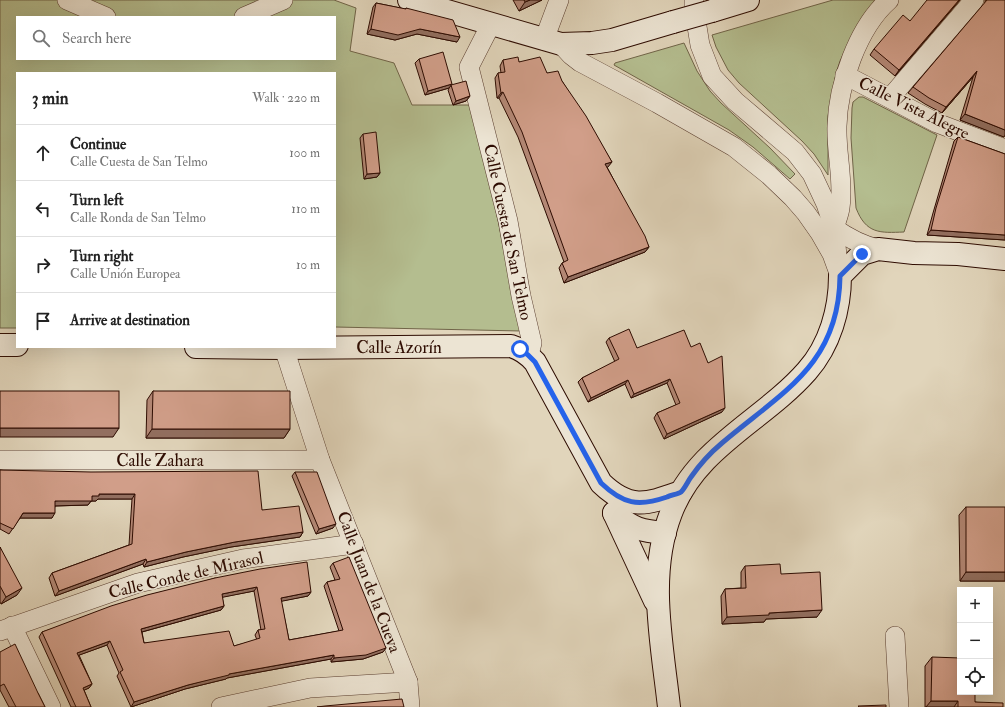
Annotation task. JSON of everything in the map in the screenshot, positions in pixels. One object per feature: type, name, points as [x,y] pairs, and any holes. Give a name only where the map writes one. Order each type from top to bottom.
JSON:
[{"type":"street","points":[[67,0],[104,16]]},
{"type":"street","points":[[246,16],[283,0]]},
{"type":"street","points":[[409,0],[452,6],[491,24],[552,42],[592,43],[612,40],[673,22],[703,6]]},
{"type":"street","points":[[552,42],[559,0]]},
{"type":"street","points":[[669,707],[659,612],[658,579],[664,533],[671,512],[681,492],[702,462],[721,444],[786,392],[808,370],[823,347],[834,319],[840,295],[840,276],[834,228],[826,204],[812,174],[795,152],[735,101],[712,76],[700,45],[694,8],[748,0]]},
{"type":"street","points":[[834,228],[840,210],[841,194],[837,126],[840,96],[845,75],[862,35],[879,9],[889,0]]},
{"type":"street","points":[[890,98],[974,0]]},
{"type":"street","name":"Calle Cuesta de San Telmo","points":[[491,24],[469,67],[508,221],[521,296],[532,343],[528,355]]},
{"type":"street","points":[[552,42],[580,62],[734,146],[793,198],[806,213],[832,254],[840,276]]},
{"type":"street","name":"Calle Vista Alegre","points":[[845,75],[937,123],[1005,149]]},
{"type":"street","points":[[834,228],[847,238],[864,246],[878,249],[914,253],[958,254],[1005,259]]},
{"type":"street","points":[[840,276],[862,254],[878,249]]},
{"type":"street","points":[[0,345],[16,345]]},
{"type":"street","name":"Calle Azorín","points":[[336,348],[511,346],[520,349],[528,355]]},
{"type":"street","name":"Calle Juan de la Cueva","points":[[284,348],[320,460],[408,682],[410,707]]},
{"type":"street","points":[[528,355],[535,362],[601,483],[605,498],[614,513],[651,590],[659,612]]},
{"type":"street","name":"Calle Zahara","points":[[0,460],[320,460]]},
{"type":"street","points":[[601,483],[612,494],[638,503],[647,509],[660,524],[664,533]]},
{"type":"street","points":[[638,503],[654,501],[681,492]]},
{"type":"street","points":[[614,513],[626,523],[637,529],[664,533]]},
{"type":"street","name":"Calle Conde de Mirasol","points":[[6,629],[138,583],[243,559],[354,544]]},
{"type":"street","points":[[6,629],[51,707]]},
{"type":"street","points":[[895,636],[899,707]]},
{"type":"street","points":[[221,707],[310,688],[408,682]]},
{"type":"green space","points":[[0,0],[334,0],[356,8],[350,51],[394,63],[412,105],[474,105],[521,331],[336,327],[336,72],[16,72],[16,328],[0,328]]},
{"type":"green space","points":[[833,0],[876,0],[851,38],[836,73],[828,116],[828,175],[814,154],[802,141],[739,83],[728,70],[716,47],[712,35]]},
{"type":"green space","points":[[684,43],[697,71],[710,91],[795,174],[790,179],[753,147],[729,130],[614,65],[615,63]]},
{"type":"green space","points":[[859,97],[863,97],[937,135],[904,232],[881,232],[869,227],[864,223],[856,208],[851,138],[853,102]]},
{"type":"building","points":[[927,0],[959,0],[899,70],[874,49],[903,15],[910,21]]},
{"type":"building","points":[[987,0],[1005,0],[1005,130],[965,114],[977,71],[946,107],[913,87]]},
{"type":"building","points":[[376,3],[406,8],[453,20],[460,37],[420,29],[398,35],[371,29]]},
{"type":"building","points":[[443,52],[452,84],[428,91],[419,59]]},
{"type":"building","points":[[518,57],[519,62],[540,57],[547,73],[558,71],[562,81],[586,116],[612,162],[605,164],[645,236],[649,247],[568,277],[562,263],[568,260],[522,132],[503,92],[501,93],[498,73],[505,72],[503,60]]},
{"type":"building","points":[[466,81],[470,96],[456,101],[451,85]]},
{"type":"building","points":[[376,132],[380,173],[367,174],[363,134]]},
{"type":"building","points":[[958,137],[1005,154],[1005,235],[931,230],[936,208]]},
{"type":"building","points":[[629,329],[637,348],[684,330],[691,347],[700,343],[708,363],[722,356],[725,408],[667,434],[657,413],[680,403],[670,379],[634,394],[628,380],[591,398],[582,378],[619,359],[609,338]]},
{"type":"building","points":[[0,391],[119,391],[119,428],[0,428]]},
{"type":"building","points":[[153,391],[290,391],[290,429],[152,429]]},
{"type":"building","points":[[0,470],[91,472],[258,471],[262,510],[299,506],[303,532],[235,542],[147,562],[146,559],[59,591],[52,573],[132,544],[135,494],[99,494],[99,496],[92,496],[92,501],[55,501],[55,513],[23,513],[13,529],[0,523]]},
{"type":"building","points":[[295,472],[317,472],[336,524],[319,529]]},
{"type":"building","points":[[966,507],[1005,507],[1005,572],[966,572]]},
{"type":"building","points":[[0,547],[22,588],[6,597],[0,586]]},
{"type":"building","points":[[349,557],[386,648],[366,655],[334,658],[334,655],[229,674],[134,702],[120,672],[123,670],[110,641],[77,653],[92,684],[83,688],[91,707],[76,707],[42,632],[111,606],[147,595],[215,578],[307,562],[311,592],[281,598],[289,640],[343,630],[327,582],[340,579],[333,563]],"holes":[[[257,587],[265,629],[258,630],[260,638],[234,646],[229,631],[144,643],[141,629],[224,606],[222,594]]]},
{"type":"building","points":[[780,564],[781,574],[820,572],[822,610],[727,617],[725,589],[746,588],[745,566]]},
{"type":"building","points":[[15,644],[45,707],[16,707],[4,684],[0,686],[0,652]]},
{"type":"building","points":[[932,657],[957,658],[957,695],[975,695],[975,702],[1003,703],[1003,707],[958,707],[958,701],[931,701]]},
{"type":"building","points":[[402,699],[404,707],[317,707],[325,706]]},
{"type":"building","points":[[886,705],[886,707],[858,706]]},
{"type":"route","points":[[520,349],[535,362],[601,483],[612,494],[626,500],[638,503],[654,501],[681,492],[702,462],[721,444],[786,392],[808,370],[823,347],[834,319],[840,295],[840,276],[862,254]]}]
